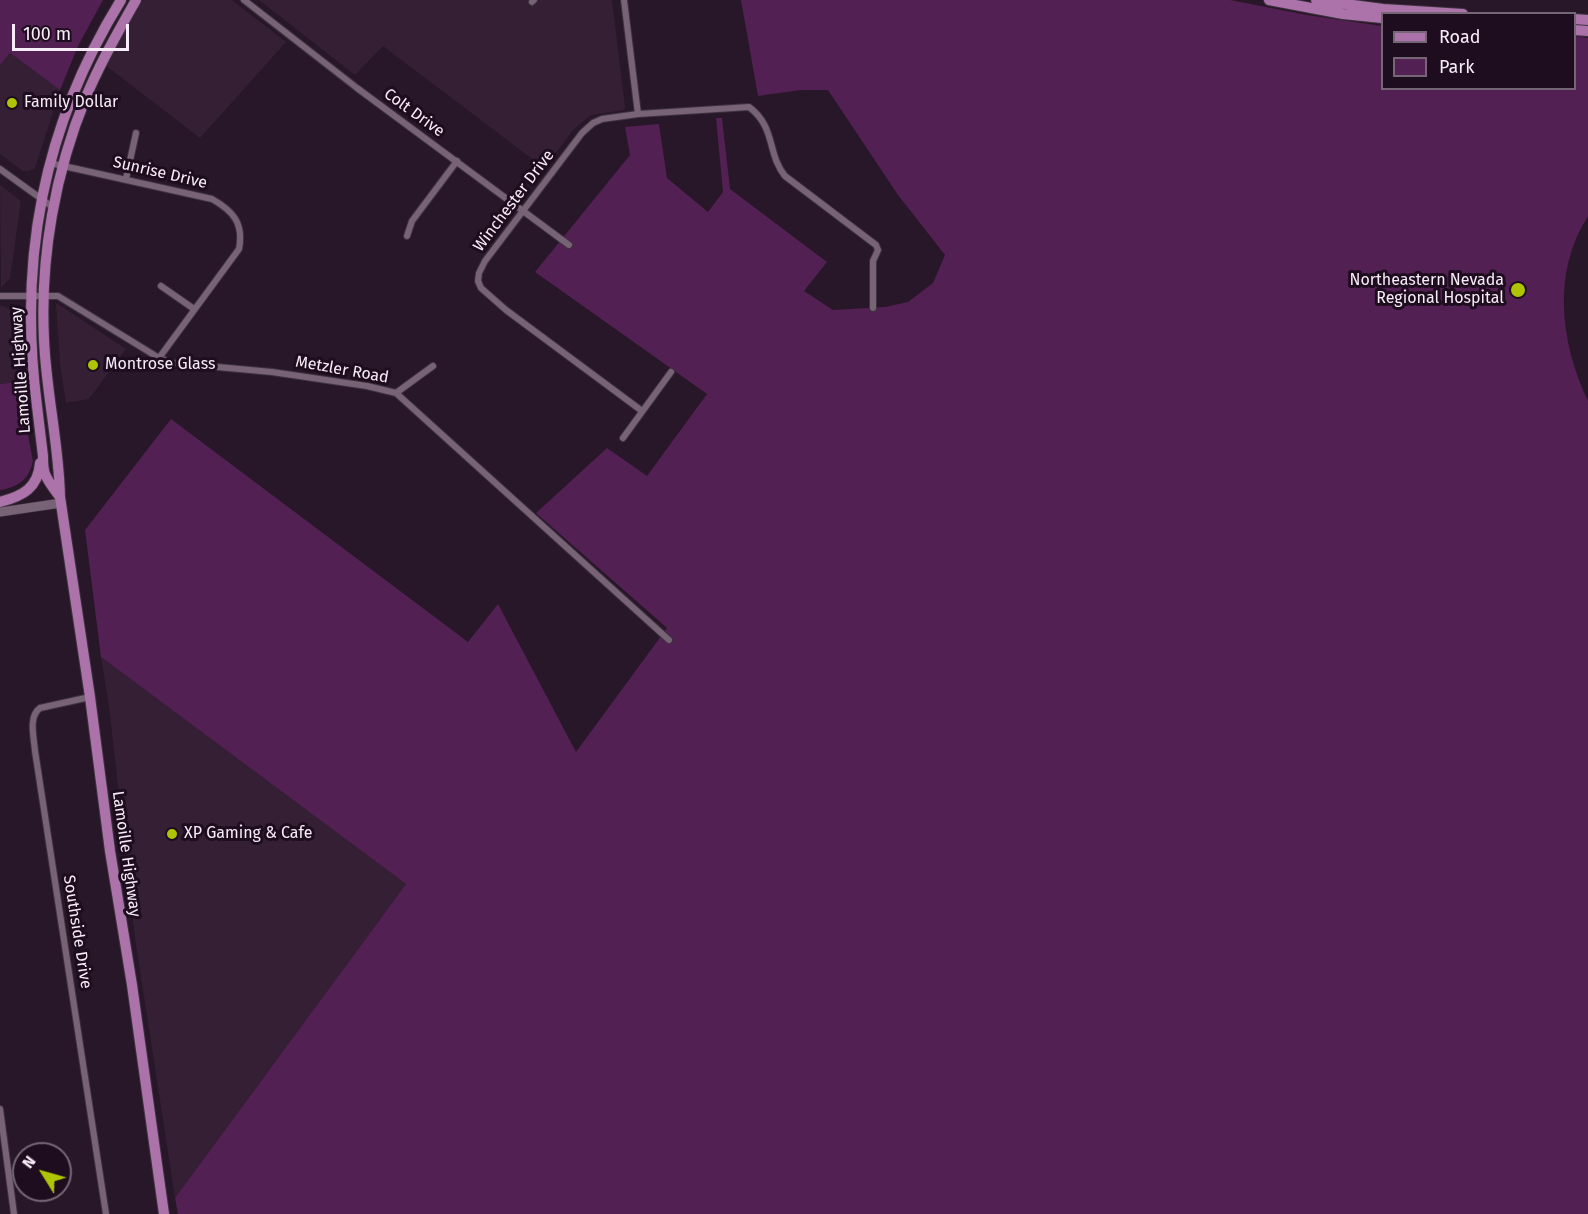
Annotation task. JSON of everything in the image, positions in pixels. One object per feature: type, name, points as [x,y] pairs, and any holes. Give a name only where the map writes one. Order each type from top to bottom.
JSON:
[{"type":"main road","name":"Lamoille Highway","points":[[61,500],[45,474],[33,376],[31,296],[34,246],[41,199],[50,164],[72,99],[103,30],[121,0]]},
{"type":"main road","name":"Lamoille Highway","points":[[136,0],[114,37],[86,98],[64,166],[48,239],[43,297],[47,380],[61,500],[164,1214]]},
{"type":"main road","points":[[1269,0],[1343,14],[1381,18]]},
{"type":"main road","points":[[1316,0],[1383,9],[1431,12]]},
{"type":"main road","points":[[0,503],[21,495],[35,483],[40,460],[39,418]]},
{"type":"main road","points":[[0,503],[61,500]]},
{"type":"main road","points":[[0,512],[61,500]]},
{"type":"street","name":"Colt Drive","points":[[244,0],[357,88],[569,245]]},
{"type":"street","points":[[624,0],[638,114]]},
{"type":"street","name":"Winchester Drive","points":[[642,411],[506,310],[481,288],[478,281],[485,261],[582,133],[593,123],[602,119],[638,114],[749,107],[763,120],[769,132],[776,161],[786,177],[876,245],[878,250],[873,261],[873,308]]},
{"type":"street","points":[[126,179],[136,133]]},
{"type":"street","points":[[407,236],[412,221],[457,161]]},
{"type":"street","name":"Sunrise Drive","points":[[50,164],[212,199],[226,207],[234,216],[241,239],[239,249],[159,358]]},
{"type":"street","points":[[0,169],[54,209]]},
{"type":"street","points":[[161,286],[194,309]]},
{"type":"street","name":"Metzler Road","points":[[0,296],[58,296],[64,298],[159,358],[174,363],[272,372],[367,386],[396,393],[669,640]]},
{"type":"street","points":[[396,393],[433,366]]},
{"type":"street","points":[[623,438],[671,372]]},
{"type":"street","name":"Southside Drive","points":[[90,697],[40,708],[32,718],[106,1214]]},
{"type":"street","points":[[0,1109],[14,1214]]},
{"type":"shaded area","points":[[143,0],[232,0],[286,42],[200,138],[105,65],[132,14]]},
{"type":"shaded area","points":[[259,0],[612,0],[625,107],[624,110],[591,115],[574,129],[544,168],[383,46],[355,75]]},
{"type":"shaded area","points":[[10,53],[60,90],[35,168],[29,171],[23,171],[0,154],[0,65]]},
{"type":"shaded area","points":[[0,185],[21,201],[10,278],[1,288]]},
{"type":"shaded area","points":[[56,304],[126,349],[89,399],[66,403],[60,364]]},
{"type":"shaded area","points":[[0,305],[15,314],[18,382],[0,384]]},
{"type":"shaded area","points":[[101,657],[406,884],[175,1198],[135,938],[109,706]]},
{"type":"green space","points":[[0,0],[103,0],[78,46],[60,90],[10,53],[0,65]]},
{"type":"green space","points":[[741,0],[1230,0],[1381,26],[1381,90],[1576,90],[1576,36],[1588,38],[1588,216],[1569,260],[1564,307],[1571,355],[1588,401],[1588,1214],[178,1214],[175,1198],[406,884],[101,657],[85,530],[171,419],[468,642],[498,604],[576,752],[667,628],[536,513],[607,448],[647,476],[707,394],[535,272],[630,155],[625,127],[659,124],[667,178],[708,212],[723,192],[716,118],[722,118],[730,189],[827,262],[804,291],[833,310],[885,307],[908,302],[933,283],[945,255],[898,195],[828,90],[801,90],[758,96]]},
{"type":"green space","points":[[18,382],[33,461],[26,478],[12,487],[0,490],[0,384]]},
{"type":"place","name":"Family Dollar","points":[[12,103]]},
{"type":"place","name":"Northeastern Nevada Regional Hospital","points":[[1518,290]]},
{"type":"place","name":"Montrose Glass","points":[[93,365]]},
{"type":"place","name":"XP Gaming & Cafe","points":[[172,834]]}]
